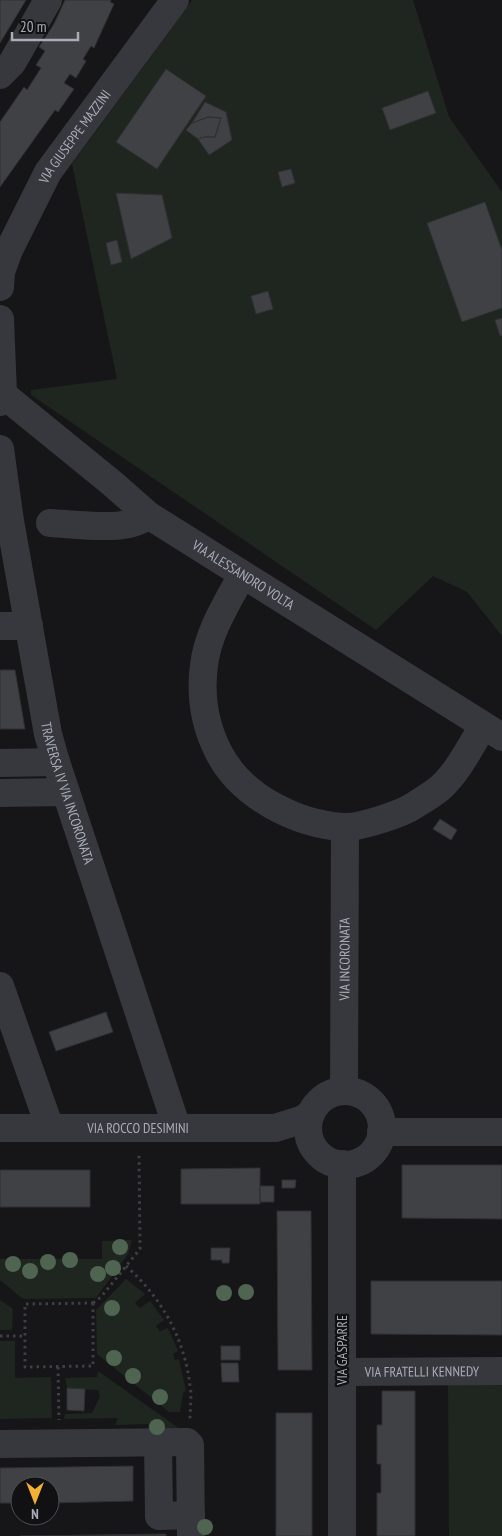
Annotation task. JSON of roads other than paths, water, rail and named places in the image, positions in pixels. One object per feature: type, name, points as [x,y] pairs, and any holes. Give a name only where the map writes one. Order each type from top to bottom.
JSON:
[{"type":"street","points":[[0,75],[12,63],[48,0]]},
{"type":"street","name":"VIA GIUSEPPE MAZZINI","points":[[0,287],[1,272],[8,250],[48,172],[175,0]]},
{"type":"street","points":[[0,319],[1,396]]},
{"type":"street","name":"VIA ALESSANDRO VOLTA","points":[[1,396],[148,515],[493,732]]},
{"type":"street","name":"TRAVERSA IV VIA INCORONATA","points":[[0,449],[5,521],[29,626],[48,734],[177,1128]]},
{"type":"street","points":[[50,523],[122,526],[142,521],[148,515]]},
{"type":"street","points":[[242,575],[213,631],[204,664],[203,694],[207,726],[219,754],[239,780],[270,804],[307,821],[345,827],[382,819],[414,806],[440,788],[456,768],[493,732]]},
{"type":"street","points":[[0,626],[29,626]]},
{"type":"street","points":[[0,764],[56,762]]},
{"type":"street","points":[[0,793],[66,792]]},
{"type":"street","name":"VIA INCORONATA","points":[[344,1091],[345,827]]},
{"type":"street","points":[[0,986],[50,1128]]},
{"type":"street","points":[[344,1091],[354,1092],[372,1102],[379,1116],[381,1132],[378,1143],[372,1152],[364,1159],[353,1164],[330,1161],[320,1155],[312,1146],[309,1135],[310,1114],[316,1105],[333,1093],[344,1091]]},
{"type":"street","name":"VIA ROCCO DESIMINI","points":[[0,1128],[275,1128],[301,1120],[310,1114]]},
{"type":"street","name":"VIA ROCCO DESIMINI","points":[[275,1128],[302,1138],[312,1146]]},
{"type":"street","points":[[381,1132],[502,1132]]},
{"type":"street","name":"VIA GASPARRE","points":[[342,1164],[342,1536]]},
{"type":"street","name":"VIA FRATELLI KENNEDY","points":[[342,1372],[502,1371]]},
{"type":"street","points":[[0,1444],[59,1443],[158,1442],[187,1442],[190,1446],[191,1526],[159,1516],[158,1442]]}]
